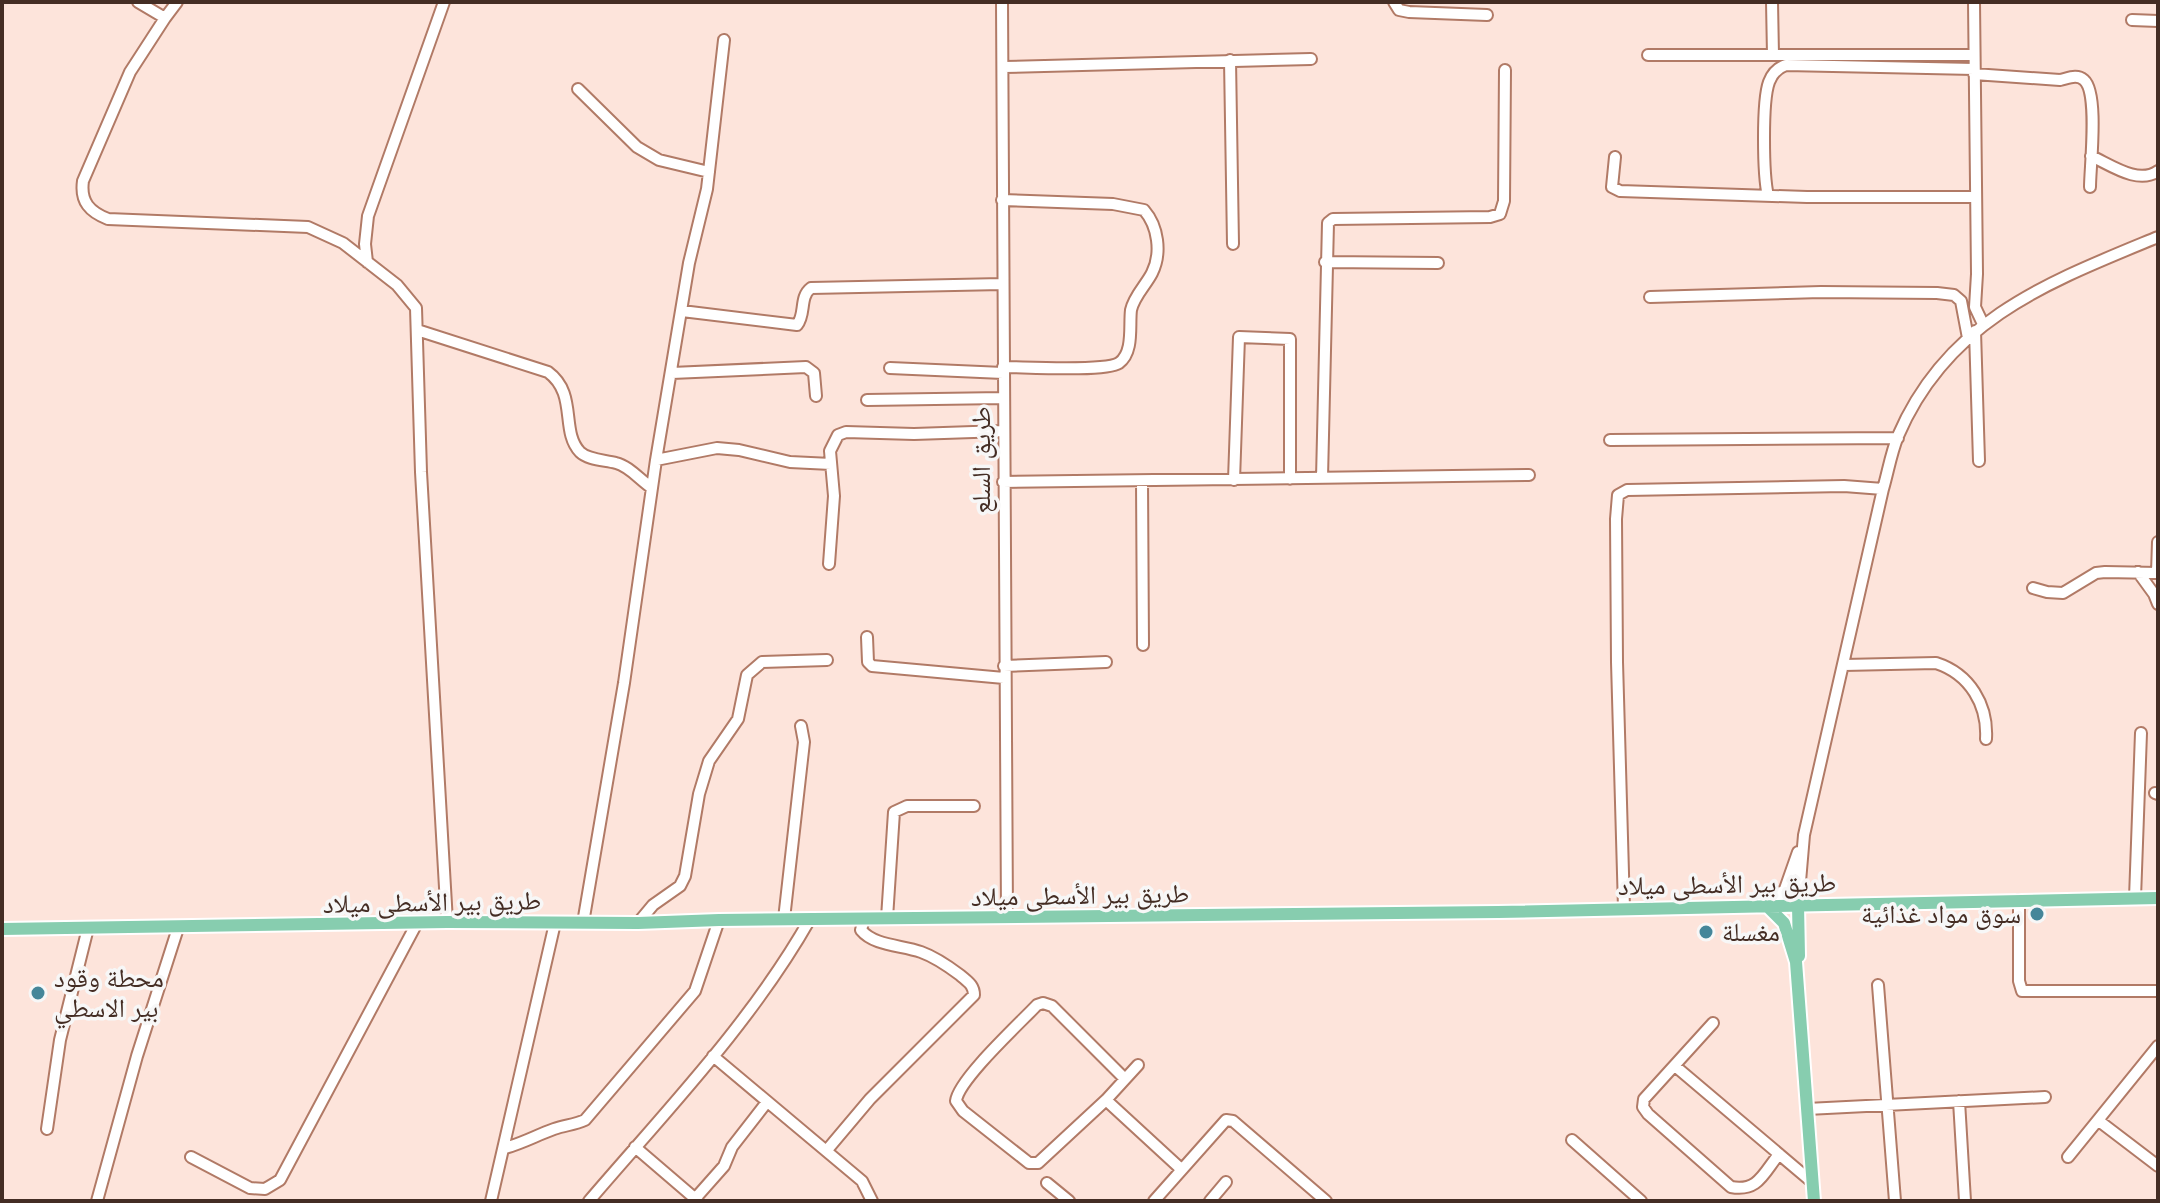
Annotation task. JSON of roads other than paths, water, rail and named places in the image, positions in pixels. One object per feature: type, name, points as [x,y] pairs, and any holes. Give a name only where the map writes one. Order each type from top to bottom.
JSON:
[{"type":"main road","name":"طريق بير الأسطى ميلاد","points":[[2,929],[1498,912],[2158,898]]},
{"type":"main road","points":[[1796,962],[1799,957],[1798,905]]},
{"type":"main road","points":[[1767,906],[1784,923],[1796,962],[1814,1201]]},
{"type":"street","points":[[138,2],[165,18]]},
{"type":"street","points":[[177,2],[130,72],[83,181],[83,199],[95,214],[108,219],[308,227],[343,243],[407,294],[416,308],[421,472],[447,922]]},
{"type":"street","points":[[367,262],[368,216],[444,2]]},
{"type":"street","name":"طريق السلع","points":[[1002,2],[1007,917]]},
{"type":"street","points":[[1394,2],[1399,10],[1409,12],[1487,15]]},
{"type":"street","points":[[1772,2],[1773,55]]},
{"type":"street","points":[[1974,2],[1979,461]]},
{"type":"street","points":[[2132,20],[2158,21]]},
{"type":"street","points":[[583,923],[624,683],[656,460],[689,263],[709,172],[724,40]]},
{"type":"street","points":[[1648,55],[1974,55]]},
{"type":"street","points":[[1004,67],[1311,59]]},
{"type":"street","points":[[1230,60],[1233,244]]},
{"type":"street","points":[[1768,196],[1764,171],[1767,86],[1778,68],[1800,65],[1974,72],[2060,80],[2073,77],[2084,80],[2092,106],[2090,187]]},
{"type":"street","points":[[1322,478],[1326,228],[1333,219],[1490,217],[1500,214],[1504,201],[1505,70]]},
{"type":"street","points":[[578,89],[637,147],[659,160],[709,172]]},
{"type":"street","points":[[2091,156],[2138,177],[2147,177],[2158,171]]},
{"type":"street","points":[[1615,157],[1612,187],[1620,191],[1768,196],[1976,197]]},
{"type":"street","points":[[890,368],[1003,370],[1098,367],[1117,364],[1125,356],[1135,299],[1154,269],[1157,236],[1149,215],[1135,207],[1002,200]]},
{"type":"street","points":[[1767,906],[1785,889],[1804,835],[1883,489],[1898,438],[1931,378],[1976,331],[2027,296],[2064,276],[2158,237]]},
{"type":"street","points":[[1325,262],[1438,263]]},
{"type":"street","points":[[682,311],[797,325],[802,318],[805,294],[811,288],[1002,284]]},
{"type":"street","points":[[1650,297],[1821,292],[1945,294],[1958,297],[1976,331]]},
{"type":"street","points":[[417,330],[548,372],[557,378],[564,391],[574,441],[580,452],[619,463],[652,488]]},
{"type":"street","points":[[1234,480],[1239,337],[1290,339],[1290,479]]},
{"type":"street","points":[[672,373],[806,367],[814,373],[816,396]]},
{"type":"street","points":[[867,400],[1003,398]]},
{"type":"street","points":[[829,564],[834,496],[830,451],[838,435],[846,432],[914,434],[1003,431]]},
{"type":"street","points":[[1610,440],[1898,438]]},
{"type":"street","points":[[656,460],[717,448],[790,462],[831,464]]},
{"type":"street","points":[[1003,482],[1529,475]]},
{"type":"street","points":[[1142,481],[1143,645]]},
{"type":"street","points":[[1624,908],[1617,662],[1618,495],[1627,490],[1844,486],[1883,489]]},
{"type":"street","points":[[2033,588],[2063,593],[2096,573],[2158,573],[2158,542]]},
{"type":"street","points":[[2138,572],[2158,604]]},
{"type":"street","points":[[867,637],[868,662],[872,666],[1004,678]]},
{"type":"street","points":[[638,923],[653,905],[680,886],[685,876],[699,794],[715,751],[738,719],[747,675],[762,662],[827,660]]},
{"type":"street","points":[[1004,666],[1106,662]]},
{"type":"street","points":[[1844,665],[1936,663],[1949,667],[1966,681],[1979,698],[1987,720],[1986,739]]},
{"type":"street","points":[[784,919],[804,742],[801,726]]},
{"type":"street","points":[[2135,898],[2141,733]]},
{"type":"street","points":[[887,918],[894,812],[907,806],[974,806]]},
{"type":"street","points":[[1798,905],[1804,835]]},
{"type":"street","points":[[2019,900],[2019,981],[2022,991],[2158,991]]},
{"type":"street","points":[[589,1201],[713,1056],[788,958],[810,919]]},
{"type":"street","points":[[827,1150],[870,1099],[974,995],[971,984],[948,965],[922,952],[873,940],[865,935],[861,930],[864,919]]},
{"type":"street","points":[[505,1148],[585,1120],[695,991],[719,920]]},
{"type":"street","points":[[191,1157],[250,1188],[265,1189],[280,1180],[417,923]]},
{"type":"street","points":[[491,1201],[555,923]]},
{"type":"street","points":[[47,1129],[60,1040],[88,928]]},
{"type":"street","points":[[97,1201],[137,1056],[178,928]]},
{"type":"street","points":[[1878,985],[1895,1201]]},
{"type":"street","points":[[1125,1079],[1052,1006],[1043,1003],[1037,1005],[968,1079],[957,1092],[956,1101],[963,1111],[1034,1164],[1043,1161],[1106,1100],[1138,1065]]},
{"type":"street","points":[[1713,1023],[1644,1099],[1643,1107],[1731,1187],[1745,1190],[1753,1186],[1779,1154]]},
{"type":"street","points":[[2068,1157],[2158,1046]]},
{"type":"street","points":[[713,1056],[862,1181],[872,1201]]},
{"type":"street","points":[[1675,1066],[1812,1182]]},
{"type":"street","points":[[1807,1109],[2045,1097]]},
{"type":"street","points":[[1106,1100],[1181,1169]]},
{"type":"street","points":[[1959,1101],[1965,1201]]},
{"type":"street","points":[[635,1147],[696,1200],[724,1166],[732,1147],[767,1102]]},
{"type":"street","points":[[1154,1201],[1226,1120],[1233,1121],[1326,1201]]},
{"type":"street","points":[[2099,1121],[2158,1166]]},
{"type":"street","points":[[1572,1140],[1641,1201]]},
{"type":"street","points":[[1210,1201],[1226,1182]]},
{"type":"street","points":[[1047,1183],[1069,1201]]},
{"type":"place","name":"سوق مواد غذائية","points":[[2037,914]]},
{"type":"place","name":"مغسلة","points":[[1706,932]]},
{"type":"place","name":"محطة وقود بير الاسطي","points":[[38,993]]}]
